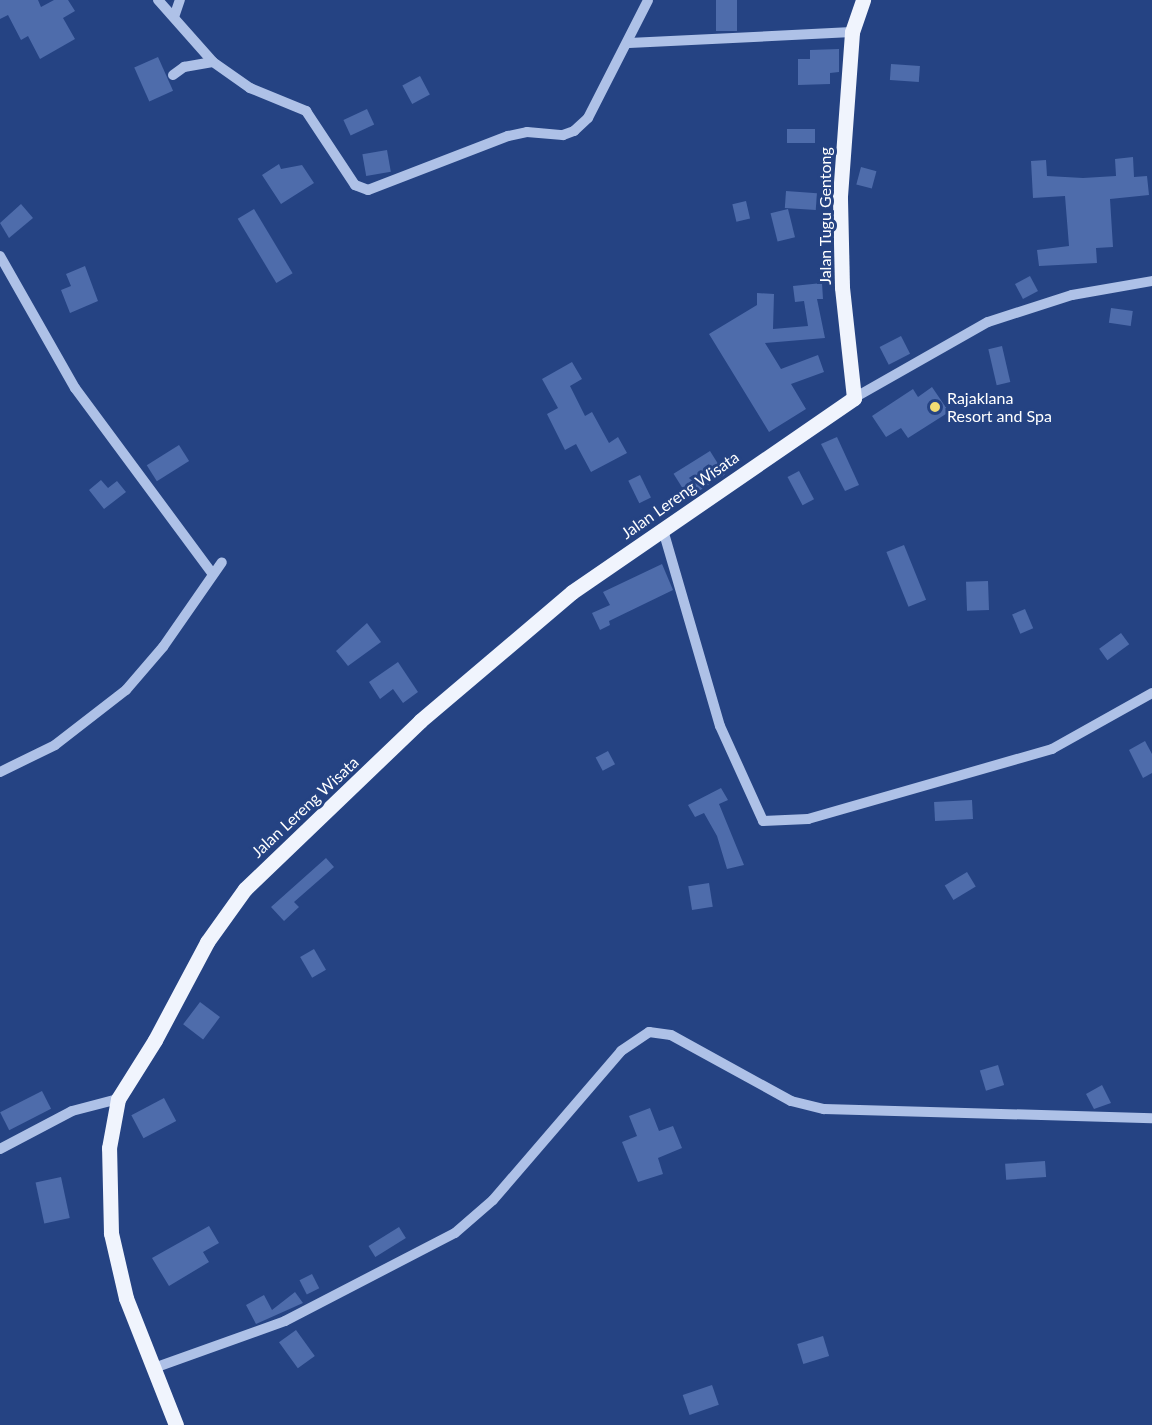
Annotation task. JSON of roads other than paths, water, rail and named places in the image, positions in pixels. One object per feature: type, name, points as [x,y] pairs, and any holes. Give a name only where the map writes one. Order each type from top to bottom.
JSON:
[{"type":"main road","name":"Jalan Tugu Gentong","points":[[854,398],[842,287],[840,196],[852,32],[863,0]]},
{"type":"main road","name":"Jalan Lereng Wisata","points":[[176,1425],[126,1298],[111,1233],[109,1148],[118,1099],[160,1032],[207,942],[251,883],[477,669],[572,592],[854,398]]},
{"type":"street","points":[[158,0],[213,62],[250,88],[306,111],[355,185],[368,190],[508,136],[526,132],[563,135],[574,131],[588,118],[629,43],[648,0]]},
{"type":"street","points":[[174,17],[180,0]]},
{"type":"street","points":[[629,43],[852,32]]},
{"type":"street","points":[[173,75],[184,68],[213,62]]},
{"type":"street","points":[[0,256],[75,388],[212,573]]},
{"type":"street","points":[[854,398],[987,322],[1072,295],[1152,281]]},
{"type":"street","points":[[663,530],[720,726],[763,821],[808,819],[1052,749],[1152,693]]},
{"type":"street","points":[[0,772],[55,745],[126,690],[164,647],[212,573],[222,562]]},
{"type":"street","points":[[154,1368],[285,1321],[455,1233],[493,1200],[621,1051],[649,1032],[670,1035],[791,1101],[824,1108],[1152,1118]]},
{"type":"street","points":[[0,1149],[72,1111],[118,1099]]},
{"type":"place","name":"Rajaklana Resort and Spa","points":[[935,407]]}]
